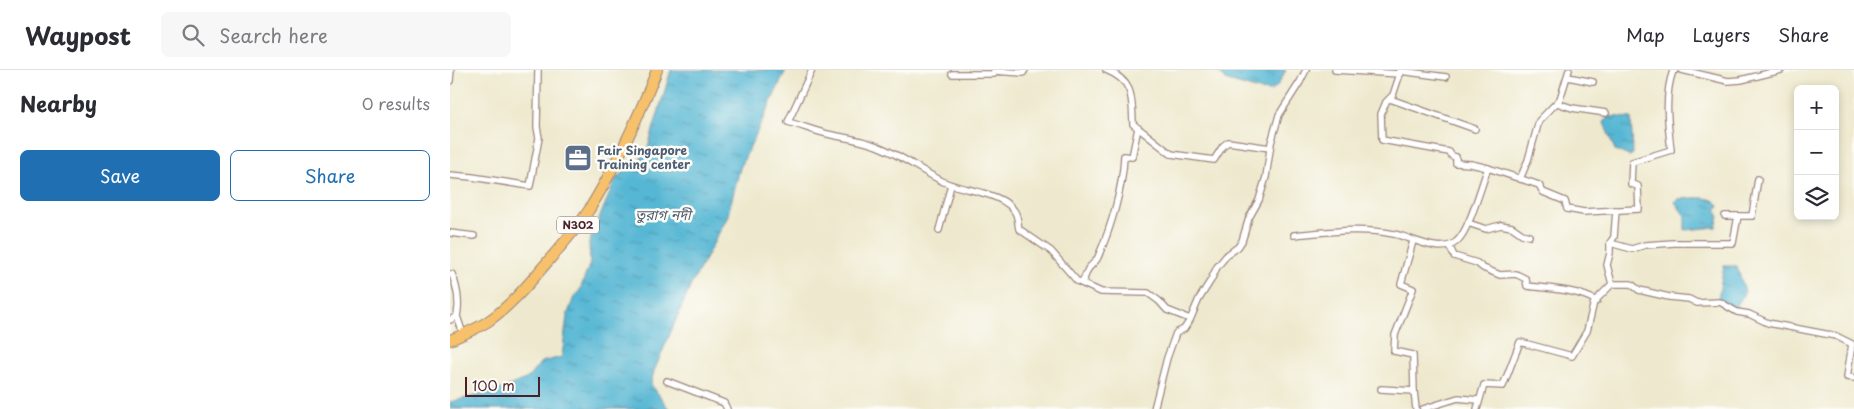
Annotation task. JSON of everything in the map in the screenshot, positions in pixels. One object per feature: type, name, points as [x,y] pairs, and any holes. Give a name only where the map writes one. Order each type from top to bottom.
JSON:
[{"type":"highway","name":"N302","points":[[450,340],[487,322],[508,306],[575,229],[589,210],[616,162],[657,70]]},
{"type":"street","points":[[450,81],[452,70]]},
{"type":"street","points":[[450,176],[472,177],[530,186],[539,138],[537,128],[538,70]]},
{"type":"street","points":[[812,70],[788,122],[878,146],[910,161],[951,185],[993,196],[1007,204],[1016,213],[1019,229],[1051,251],[1077,281],[1101,292],[1148,293],[1167,310],[1190,319]]},
{"type":"street","points":[[952,74],[994,74],[994,71],[1023,73],[1025,70]]},
{"type":"street","points":[[1106,70],[1117,74],[1132,94],[1133,124],[1171,154],[1214,160],[1228,142],[1270,148]]},
{"type":"street","points":[[1154,409],[1176,334],[1184,329],[1217,267],[1227,255],[1238,247],[1242,240],[1249,218],[1262,192],[1270,148],[1279,115],[1306,70]]},
{"type":"street","points":[[1335,70],[1400,72],[1446,77]]},
{"type":"street","points":[[1400,72],[1394,96],[1381,114],[1382,140],[1449,152],[1452,156],[1456,157],[1456,163],[1488,168],[1503,172],[1520,180],[1539,184],[1542,192],[1565,201],[1567,209],[1584,212],[1639,209],[1638,186],[1631,184],[1632,162],[1671,150],[1668,104],[1669,81],[1673,71],[1676,70]]},
{"type":"street","points":[[1682,70],[1728,81],[1741,80],[1781,70]]},
{"type":"street","points":[[1520,180],[1539,121],[1563,94],[1568,73],[1593,82]]},
{"type":"street","points":[[1390,99],[1475,129]]},
{"type":"street","points":[[1557,103],[1572,108],[1606,113]]},
{"type":"street","points":[[1082,283],[1087,271],[1097,260],[1112,220],[1122,184],[1124,156],[1132,157],[1138,128]]},
{"type":"street","points":[[1294,235],[1365,229],[1396,234],[1424,245],[1450,246],[1458,241],[1468,223],[1488,168]]},
{"type":"street","points":[[1725,216],[1752,216],[1758,179]]},
{"type":"street","points":[[940,230],[951,185]]},
{"type":"street","points":[[1612,284],[1607,265],[1610,243],[1614,237],[1616,210]]},
{"type":"street","points":[[1610,243],[1632,249],[1645,245],[1733,243],[1738,216]]},
{"type":"street","points":[[1468,223],[1486,228],[1502,225],[1512,227],[1522,234],[1529,236]]},
{"type":"street","points":[[450,233],[474,236]]},
{"type":"street","points":[[1413,241],[1401,284],[1413,289],[1395,335],[1394,351],[1413,355],[1416,409]]},
{"type":"street","points":[[1450,246],[1454,256],[1477,263],[1483,268],[1500,275],[1516,274],[1526,279],[1527,286],[1565,290],[1586,295],[1597,301]]},
{"type":"street","points":[[451,272],[458,296],[457,316],[463,334]]},
{"type":"street","points":[[1477,409],[1478,400],[1484,385],[1503,386],[1520,342],[1572,356],[1587,331],[1594,302],[1612,284],[1631,284],[1639,290],[1668,297],[1689,299],[1697,303],[1720,302],[1737,312],[1749,314],[1768,323],[1836,336],[1852,344],[1847,377],[1854,378]]},
{"type":"street","points":[[450,320],[457,316]]},
{"type":"street","points":[[667,381],[724,403],[727,409]]},
{"type":"street","points":[[1381,390],[1414,391]]},
{"type":"street","points":[[1422,409],[1458,398],[1478,400]]},
{"type":"water","name":"তুরাগ নদী","points":[[671,70],[786,70],[740,168],[727,218],[691,285],[654,371],[651,384],[669,409],[450,409],[450,402],[496,391],[528,378],[541,362],[562,357],[567,316],[574,297],[580,290],[590,263],[589,243],[616,178],[638,162],[647,150]]},
{"type":"water","points":[[1217,70],[1286,70],[1278,85],[1271,91],[1259,90],[1225,80]]},
{"type":"water","points":[[1608,116],[1631,118],[1633,154],[1629,156],[1615,150],[1604,123]]},
{"type":"water","points":[[1705,198],[1715,202],[1719,205],[1716,211],[1719,217],[1716,227],[1685,230],[1685,216],[1675,202],[1678,199]]},
{"type":"water","points":[[1724,266],[1737,266],[1745,292],[1735,309],[1718,299]]},
{"type":"place","name":"Fair Singapore Training center","points":[[578,158]]}]
